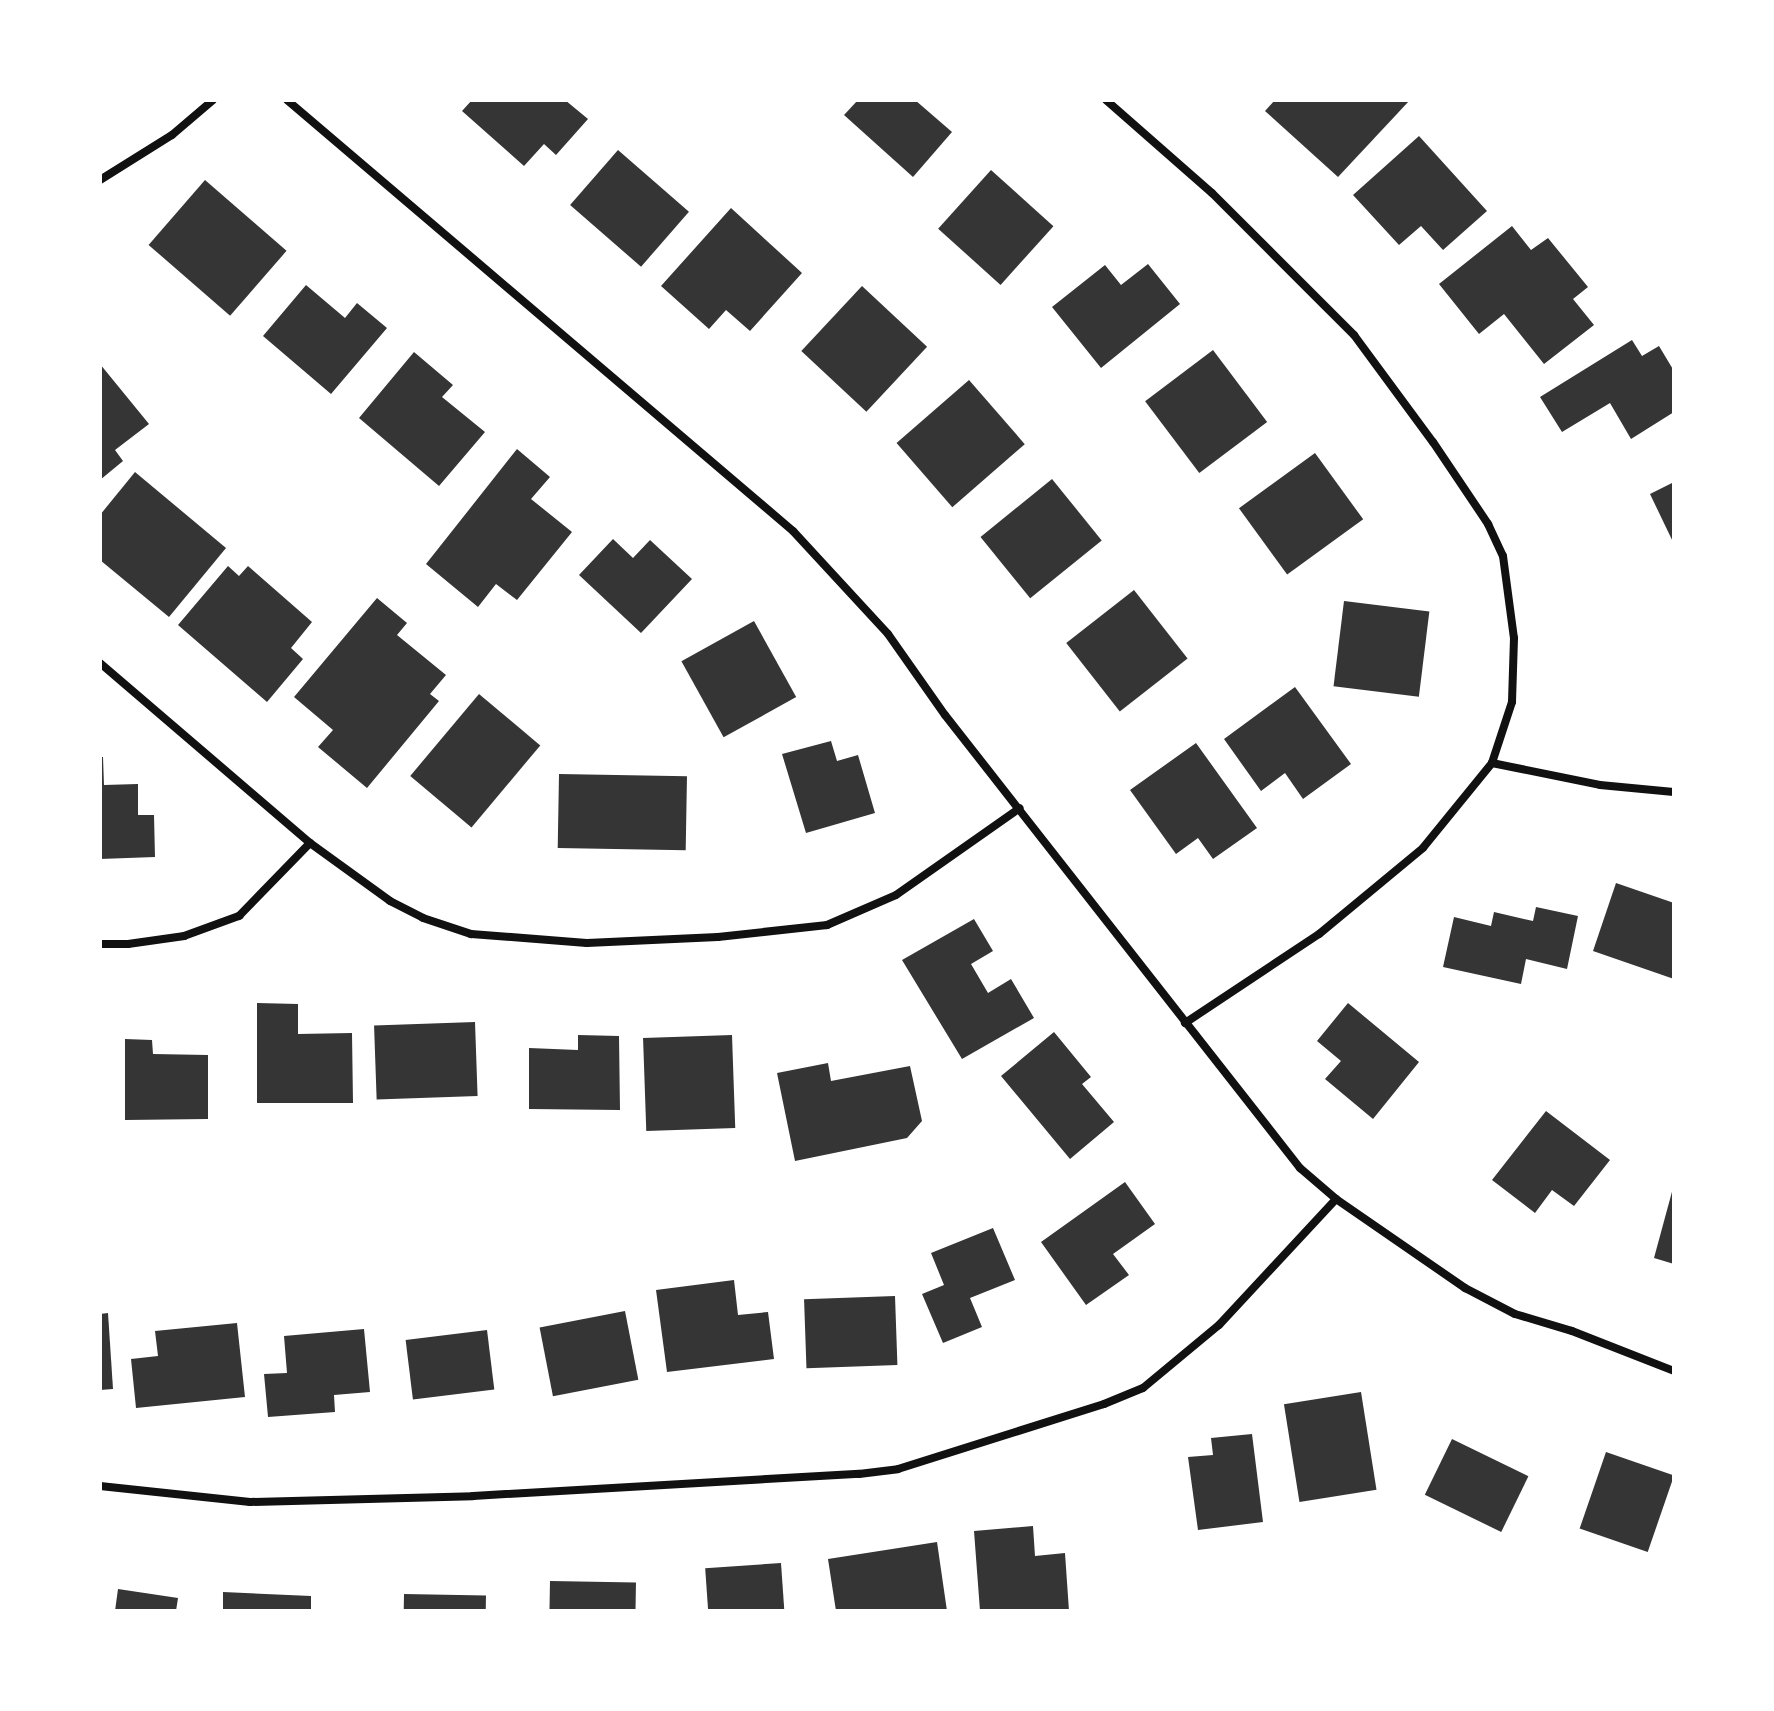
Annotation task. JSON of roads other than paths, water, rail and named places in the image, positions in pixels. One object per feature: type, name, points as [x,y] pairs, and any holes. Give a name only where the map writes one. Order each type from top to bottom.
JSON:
[{"type":"street","points":[[100,180],[172,135],[213,100]]},
{"type":"street","points":[[287,100],[793,531],[888,634],[945,715],[1300,1168],[1336,1199],[1465,1288],[1503,1308],[1674,1371]]},
{"type":"street","points":[[1106,100],[1212,193],[1354,335],[1488,524],[1503,556],[1514,638],[1512,702],[1492,763],[1423,848],[1319,934],[1185,1023]]},
{"type":"street","points":[[100,663],[310,843],[390,901],[423,918],[471,934],[587,943],[718,937],[827,925],[896,895],[1020,808]]},
{"type":"street","points":[[1492,763],[1600,785],[1674,792]]},
{"type":"street","points":[[100,944],[128,944],[184,936],[239,916],[310,843]]},
{"type":"street","points":[[100,1486],[250,1502],[473,1496],[843,1475],[898,1469],[1104,1404],[1143,1388],[1219,1325],[1336,1199]]}]
